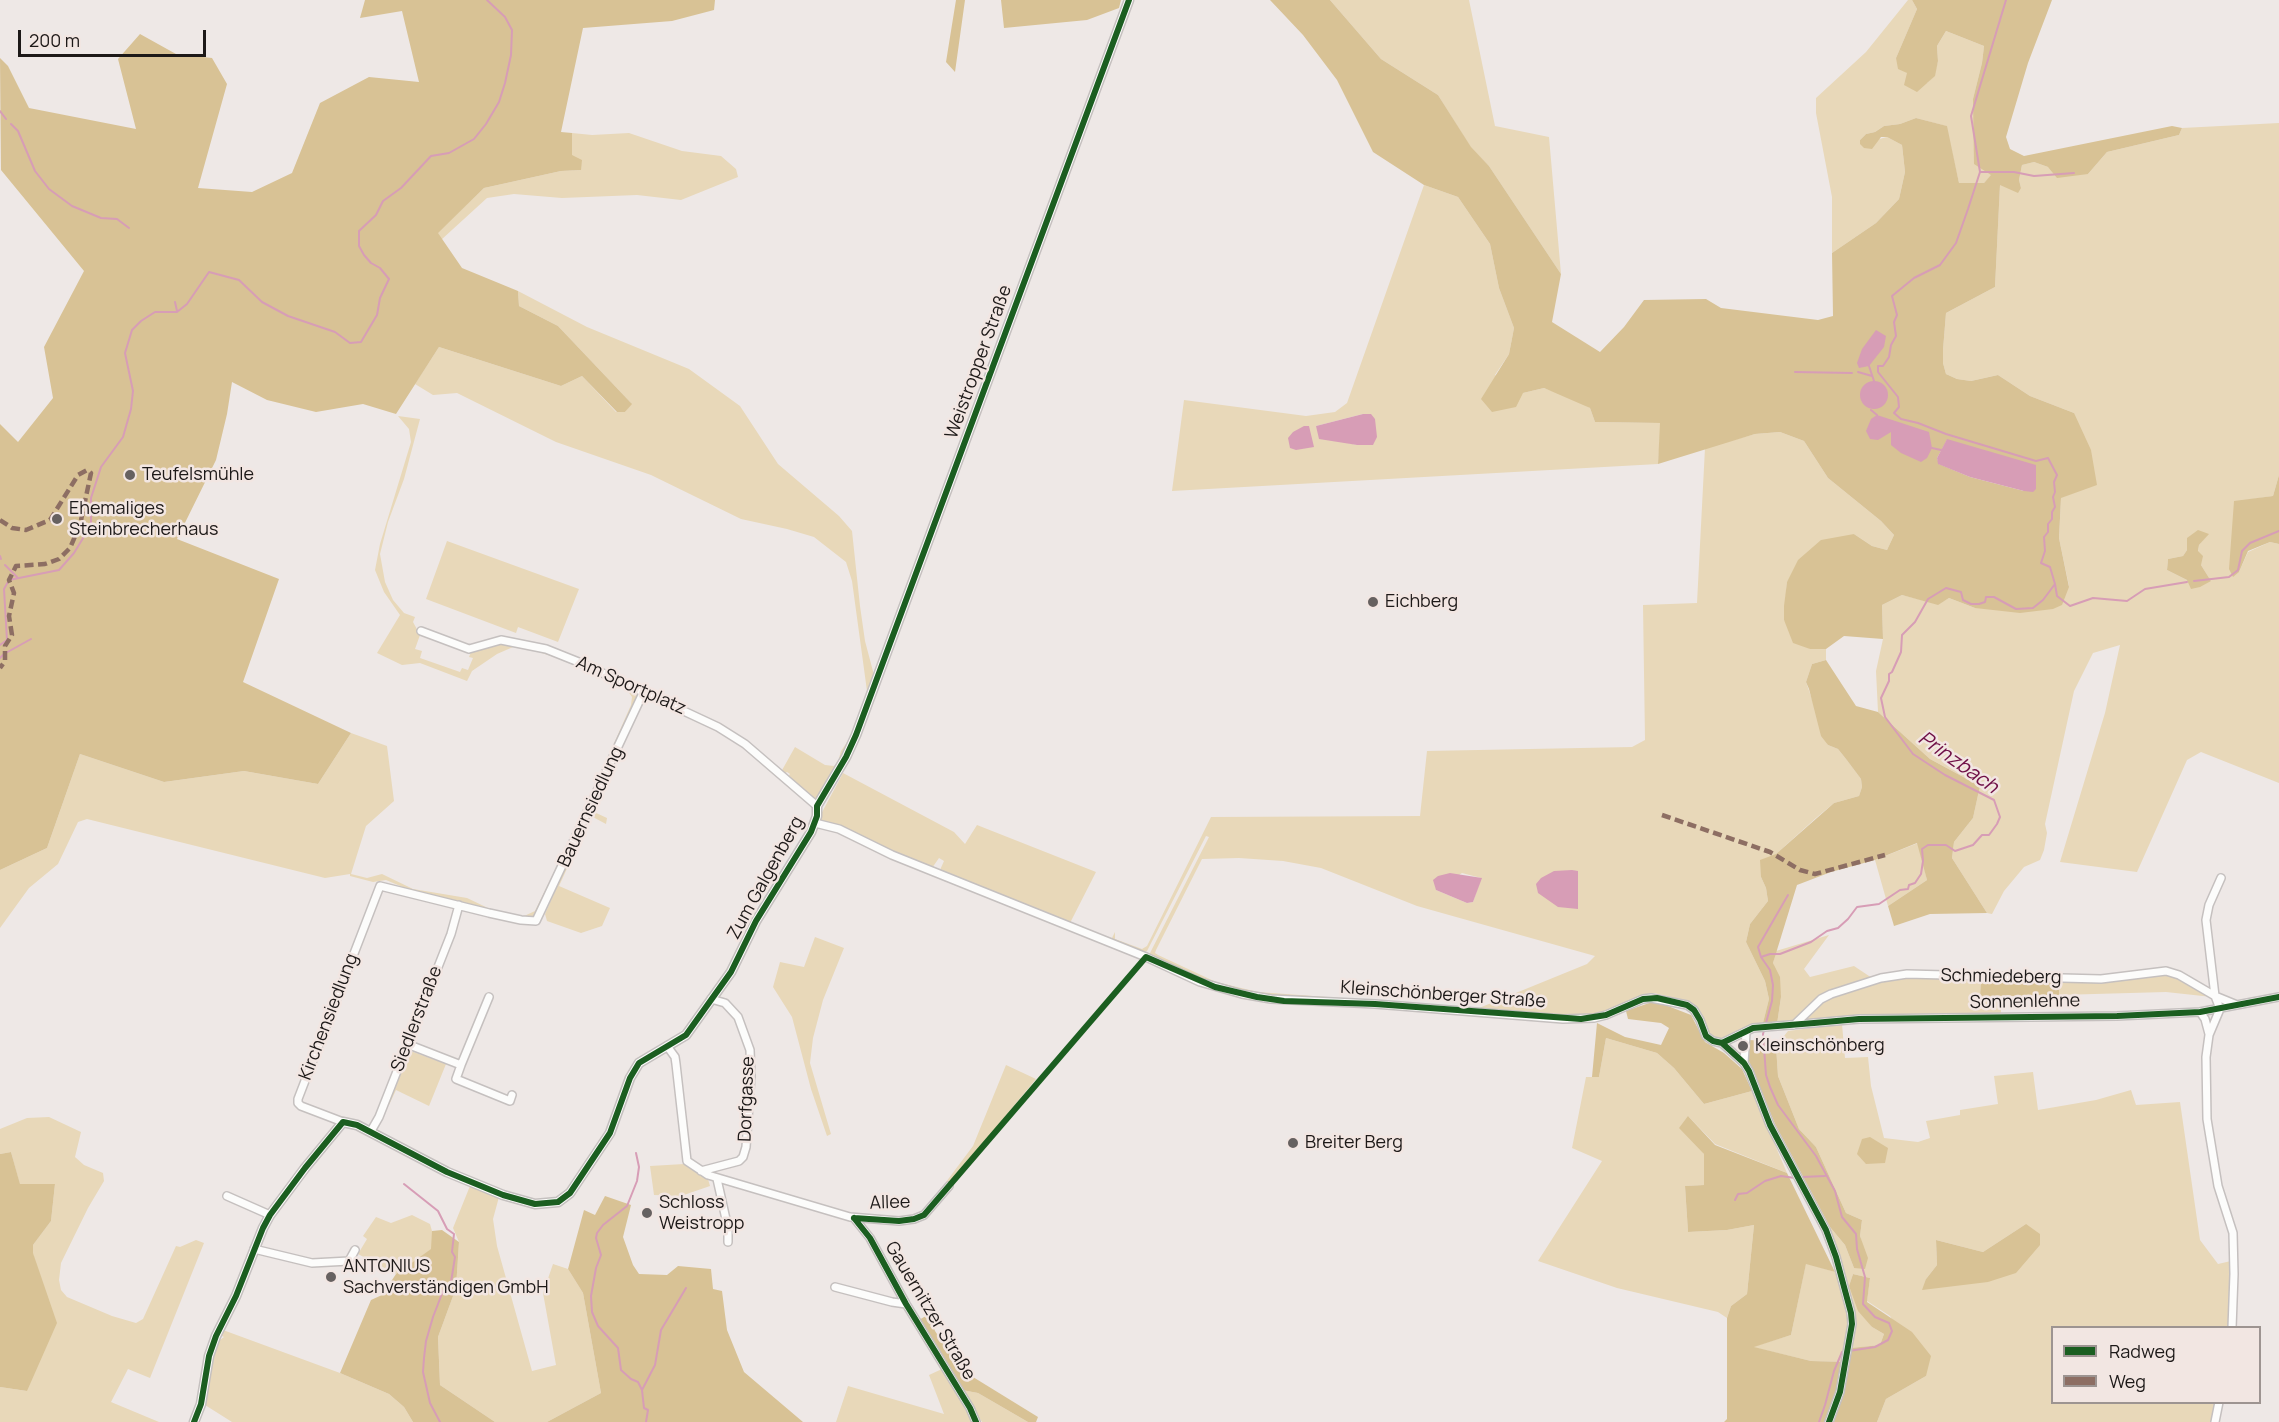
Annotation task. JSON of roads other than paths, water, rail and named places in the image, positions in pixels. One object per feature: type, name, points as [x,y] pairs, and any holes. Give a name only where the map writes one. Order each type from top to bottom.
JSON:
[{"type":"street","name":"Weistropper Straße","points":[[856,735],[1130,0]]},
{"type":"street","name":"Am Sportplatz","points":[[422,631],[468,650],[501,640],[539,647],[581,663],[695,714],[745,744],[817,806]]},
{"type":"street","name":"Bauernsiedlung","points":[[459,905],[521,920],[536,921],[644,691]]},
{"type":"street","name":"Zum Galgenberg","points":[[667,1046],[679,1040],[690,1030],[734,967],[756,921],[815,823],[817,806],[846,757],[856,735]]},
{"type":"street","name":"Kleinschönberger Straße","points":[[815,823],[839,829],[892,855],[1215,987],[1257,997],[1284,1000],[1375,1004],[1572,1019],[1606,1015],[1643,999],[1657,998],[1687,1005],[1694,1010],[1706,1035],[1713,1041],[1722,1043],[1744,1063]]},
{"type":"street","points":[[2221,878],[2209,905],[2206,920],[2215,996],[2220,1010],[2210,1035],[2206,1057],[2207,1119],[2218,1186],[2233,1233],[2232,1326]]},
{"type":"street","name":"Kirchensiedlung","points":[[343,1122],[301,1106],[298,1099],[380,886],[459,905]]},
{"type":"street","name":"Siedlerstraße","points":[[371,1131],[379,1117],[451,934],[459,905]]},
{"type":"street","name":"Schmiedeberg","points":[[1794,1025],[1821,999],[1831,993],[1881,978],[1907,974],[2101,979],[2166,971],[2179,975],[2215,996],[2237,1005]]},
{"type":"street","name":"Dorfgasse","points":[[701,1171],[739,1161],[746,1147],[752,1062],[738,1017],[725,1003],[719,988]]},
{"type":"street","points":[[489,997],[456,1079],[510,1101],[512,1095]]},
{"type":"street","name":"Sonnenlehne","points":[[1746,1033],[1753,1028],[1859,1019],[2117,1016],[2200,1012],[2279,997]]},
{"type":"street","points":[[711,999],[725,1003]]},
{"type":"street","points":[[2200,1012],[2210,1035]]},
{"type":"street","points":[[1722,1043],[1746,1033],[1744,1063],[1770,1125],[1826,1230],[1836,1257],[1851,1313],[1850,1344],[1840,1392],[1829,1422]]},
{"type":"street","points":[[407,1044],[461,1065]]},
{"type":"street","points":[[194,1422],[201,1404],[216,1336],[236,1296],[270,1215],[343,1122],[371,1131],[472,1183],[525,1202],[547,1204],[558,1202],[570,1193],[610,1133],[634,1070],[646,1057],[667,1046],[675,1057],[687,1161],[701,1171]]},
{"type":"street","name":"Allee","points":[[701,1171],[717,1179],[854,1218],[899,1221],[924,1215],[949,1186]]},
{"type":"street","points":[[717,1179],[729,1228],[728,1242]]},
{"type":"street","points":[[227,1196],[270,1215]]},
{"type":"street","name":"Gauernitzer Straße","points":[[854,1218],[870,1238],[976,1422]]},
{"type":"street","points":[[254,1249],[312,1263],[349,1261],[355,1250]]},
{"type":"street","points":[[835,1287],[906,1304]]},
{"type":"street","points":[[2215,1422],[2219,1404]]},
{"type":"waterway","points":[[0,645],[7,640],[4,589],[9,580],[59,570],[74,553],[91,525],[91,498],[101,467],[123,437],[131,409],[133,391],[125,353],[132,330],[141,321],[155,312],[177,312],[187,304],[209,272],[239,280],[262,302],[288,316],[335,332],[350,343],[361,342],[377,315],[380,298],[389,279],[364,255],[359,246],[359,231],[376,215],[383,201],[401,188],[431,156],[449,153],[474,139],[499,102],[511,55],[512,30],[505,17],[487,0]]},
{"type":"waterway","name":"Prinzbach","points":[[1819,1422],[1842,1352],[1875,1347],[1888,1340],[1892,1331],[1889,1323],[1875,1317],[1863,1304],[1865,1277],[1857,1249],[1856,1234],[1842,1217],[1835,1191],[1816,1156],[1778,1105],[1770,1087],[1766,1075],[1763,1034],[1772,1001],[1773,985],[1770,970],[1761,957],[1780,954],[1811,942],[1827,931],[1838,928],[1857,907],[1879,904],[1900,890],[1908,889],[1909,885],[1915,883],[1921,874],[1922,849],[1928,845],[1946,845],[1955,851],[1973,845],[1982,835],[1989,835],[2000,817],[1994,800],[1945,775],[1913,754],[1885,717],[1881,698],[1889,681],[1889,674],[1901,652],[1902,635],[1915,622],[1928,599],[1946,588],[1961,592],[1963,600],[1971,604],[1979,604],[1985,602],[1986,597],[1994,597],[2016,609],[2033,608],[2043,600],[2055,584],[2050,567],[2041,563],[2045,551],[2044,537],[2048,532],[2048,524],[2055,507],[2053,497],[2057,475],[2048,458],[2036,461],[1901,419],[1894,413],[1899,407],[1898,397],[1878,372],[1878,366],[1883,366],[1889,357],[1891,345],[1896,336],[1894,322],[1897,315],[1892,296],[1914,278],[1940,265],[1956,243],[1968,209],[1980,172],[1971,116],[2006,0]]},
{"type":"waterway","points":[[0,111],[6,119]]},
{"type":"waterway","points":[[11,124],[18,131],[35,171],[49,189],[72,206],[101,218],[117,219],[129,228]]},
{"type":"waterway","points":[[1981,172],[2014,172],[2034,176],[2074,173]]},
{"type":"waterway","points":[[175,302],[177,311]]},
{"type":"waterway","points":[[1869,366],[1874,381]]},
{"type":"waterway","points":[[1795,372],[1852,373]]},
{"type":"waterway","points":[[1858,372],[1872,376]]},
{"type":"waterway","points":[[1871,410],[1877,415]]},
{"type":"waterway","points":[[1932,448],[1941,450]]},
{"type":"waterway","points":[[2194,581],[2229,577],[2238,570],[2242,551],[2250,543],[2279,531]]},
{"type":"waterway","points":[[5,565],[17,577]]},
{"type":"waterway","points":[[2055,584],[2057,596],[2070,606],[2093,598],[2127,601],[2145,589],[2187,582]]},
{"type":"waterway","points":[[0,658],[31,639]]},
{"type":"waterway","points":[[1761,957],[1758,947],[1788,895]]},
{"type":"waterway","points":[[636,1153],[639,1167],[637,1181],[627,1206],[603,1225],[597,1233],[596,1238],[601,1255],[591,1296],[592,1312],[598,1326],[618,1348],[621,1370],[638,1382],[642,1390],[644,1408],[648,1410],[646,1422]]},
{"type":"waterway","points":[[1735,1200],[1738,1194],[1747,1193],[1765,1181],[1781,1176],[1795,1178]]},
{"type":"waterway","points":[[1802,1177],[1825,1176]]},
{"type":"waterway","points":[[404,1184],[438,1211],[447,1229],[454,1234],[452,1252],[455,1257],[451,1282],[443,1291],[433,1317],[424,1358],[423,1372],[430,1403],[440,1422]]},
{"type":"waterway","points":[[642,1390],[655,1365],[661,1330],[686,1288]]},
{"type":"place","name":"Teufelsmühle","points":[[130,475]]},
{"type":"place","name":"Ehemaliges Steinbrecherhaus","points":[[57,519]]},
{"type":"place","name":"Eichberg","points":[[1373,602]]},
{"type":"place","name":"Kleinschönberg","points":[[1743,1046]]},
{"type":"place","name":"Breiter Berg","points":[[1293,1143]]},
{"type":"place","name":"Schloss Weistropp","points":[[647,1213]]},
{"type":"place","name":"ANTONIUS Sachverständigen GmbH","points":[[331,1277]]}]
